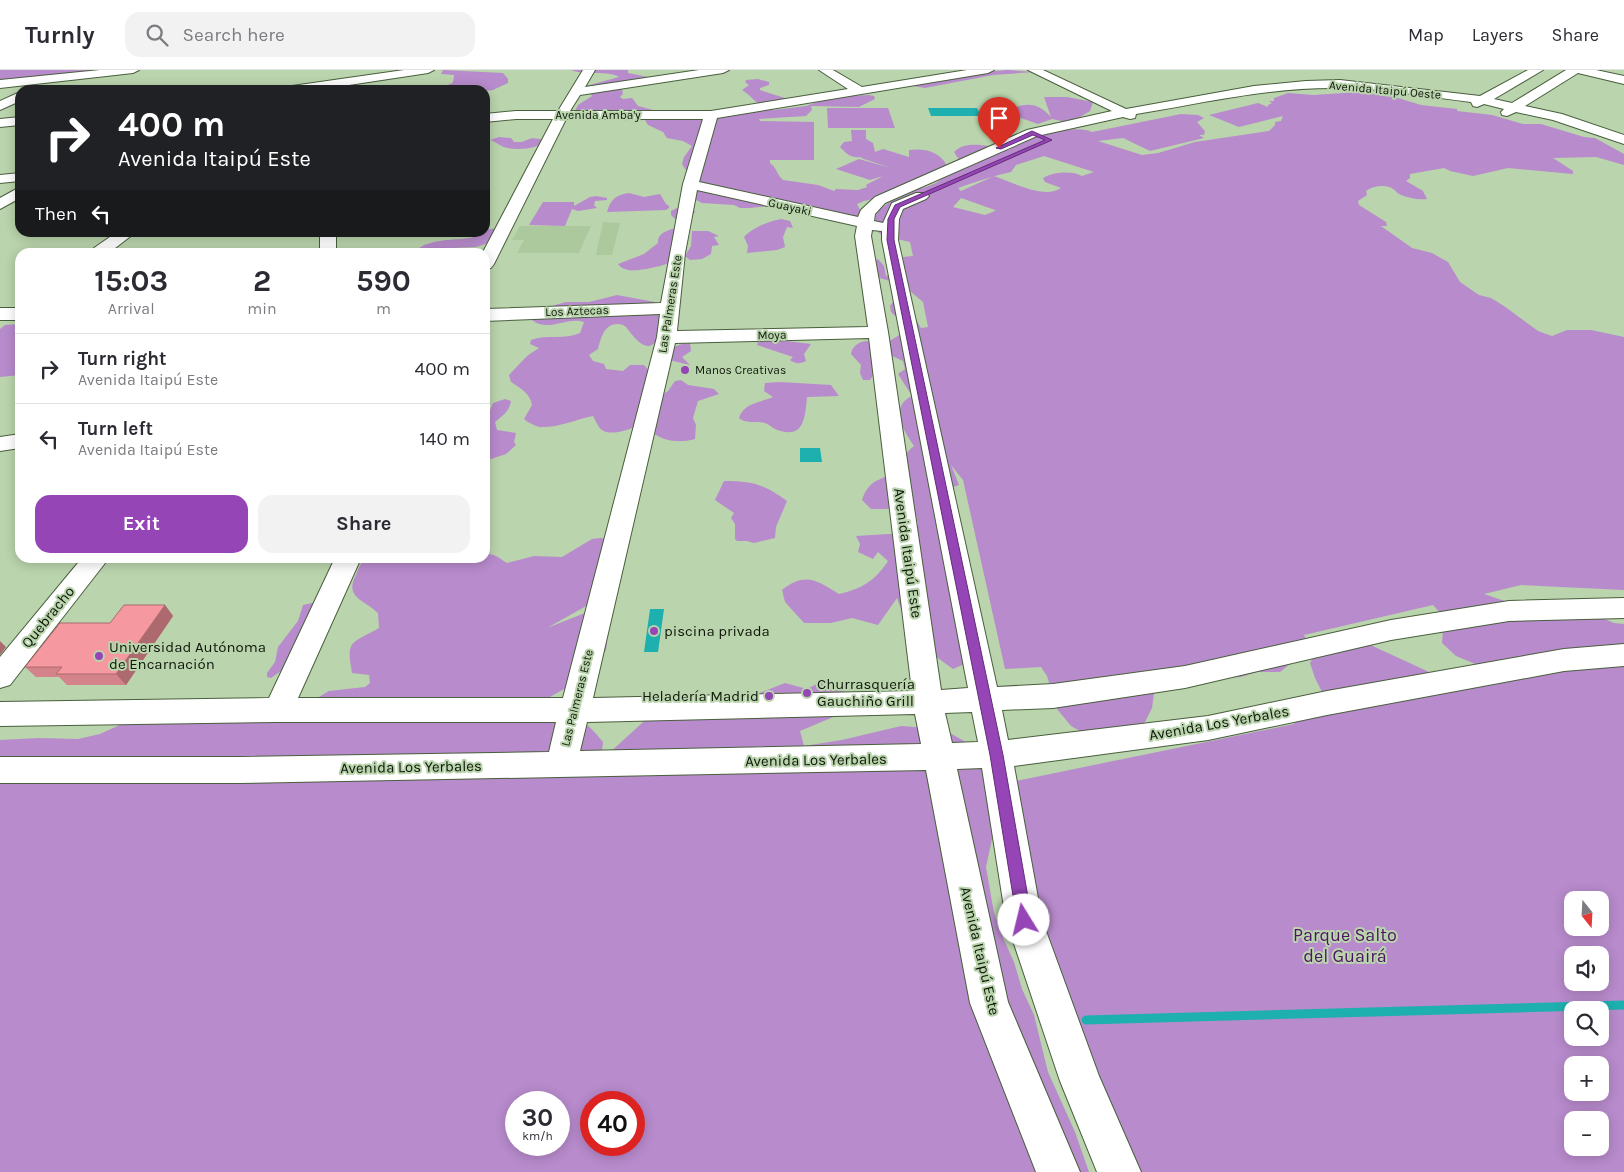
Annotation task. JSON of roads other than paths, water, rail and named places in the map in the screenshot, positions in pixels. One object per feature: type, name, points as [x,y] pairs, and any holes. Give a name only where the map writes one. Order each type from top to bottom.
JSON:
[{"type":"street","points":[[0,84],[132,70]]},
{"type":"street","points":[[124,83],[132,70]]},
{"type":"street","points":[[316,70],[317,85]]},
{"type":"street","points":[[336,85],[428,70]]},
{"type":"street","points":[[490,254],[560,118],[589,70]]},
{"type":"street","points":[[574,92],[723,70]]},
{"type":"street","points":[[825,70],[860,91]]},
{"type":"street","points":[[711,117],[988,70]]},
{"type":"street","points":[[1034,70],[1141,114]]},
{"type":"street","points":[[1056,70],[1141,114]]},
{"type":"street","points":[[1316,70],[1353,92]]},
{"type":"street","points":[[1477,103],[1537,70]]},
{"type":"street","points":[[1511,110],[1574,70]]},
{"type":"street","points":[[1581,70],[1624,80]]},
{"type":"street","points":[[44,85],[59,78]]},
{"type":"street","name":"Avenida Itaipú Oeste","points":[[1141,114],[1254,90],[1340,84],[1435,93],[1511,110],[1557,117],[1624,140]]},
{"type":"street","name":"Avenida Itaipú Oeste","points":[[1141,114],[1282,95],[1353,92],[1477,103]]},
{"type":"street","points":[[0,106],[15,98]]},
{"type":"street","name":"Avenida Itaipú Oeste","points":[[1511,110],[1624,151]]},
{"type":"street","points":[[1119,1172],[1080,1081],[1024,920],[996,755],[890,240],[878,221],[897,206],[1041,136],[1141,114]]},
{"type":"street","name":"Avenida Amba'y","points":[[490,118],[711,117]]},
{"type":"street","name":"Las Palmeras Este","points":[[561,765],[667,337],[669,308],[692,177],[711,117]]},
{"type":"street","name":"Avenida Amba'y","points":[[490,122],[560,118]]},
{"type":"street","points":[[0,123],[15,122]]},
{"type":"street","points":[[0,174],[15,172]]},
{"type":"street","name":"Guayaki","points":[[692,177],[878,221]]},
{"type":"street","points":[[0,179],[15,178]]},
{"type":"street","points":[[0,204],[15,195]]},
{"type":"street","name":"Avenida Itaipú Este","points":[[878,221],[863,236],[878,332],[928,702],[938,757],[989,1003],[1058,1172]]},
{"type":"street","points":[[106,248],[121,237]]},
{"type":"street","name":"Los Aztecas","points":[[490,315],[669,308]]},
{"type":"street","name":"Moya","points":[[667,337],[878,332]]},
{"type":"street","points":[[0,444],[15,442]]},
{"type":"street","name":"Quebracho","points":[[0,677],[92,563]]},
{"type":"street","points":[[278,710],[346,563]]},
{"type":"street","points":[[0,714],[278,710],[574,710],[928,702],[1053,696],[1185,677],[1391,630],[1509,611],[1624,608]]},
{"type":"street","name":"Avenida Los Yerbales","points":[[0,770],[239,770],[996,755],[1208,728],[1327,703],[1564,660],[1624,655]]},
{"type":"water","points":[[928,108],[977,108],[981,116],[931,116]]},
{"type":"water","points":[[800,448],[820,448],[822,462],[800,462]]},
{"type":"water","name":"piscina privada","points":[[650,609],[664,609],[658,652],[644,652]]},
{"type":"waterway","points":[[1086,1020],[1624,1005]]},
{"type":"place","name":"Manos Creativas","points":[[685,370]]},
{"type":"place","name":"piscina privada","points":[[654,631]]},
{"type":"place","name":"Universidad Autónoma de Encarnación","points":[[99,656]]},
{"type":"place","name":"Churrasquería Gauchiño Grill","points":[[807,693]]},
{"type":"place","name":"Heladería Madrid","points":[[769,696]]},
{"type":"park label","name":"Parque Salto del Guairá","points":[[1345,945]]}]
